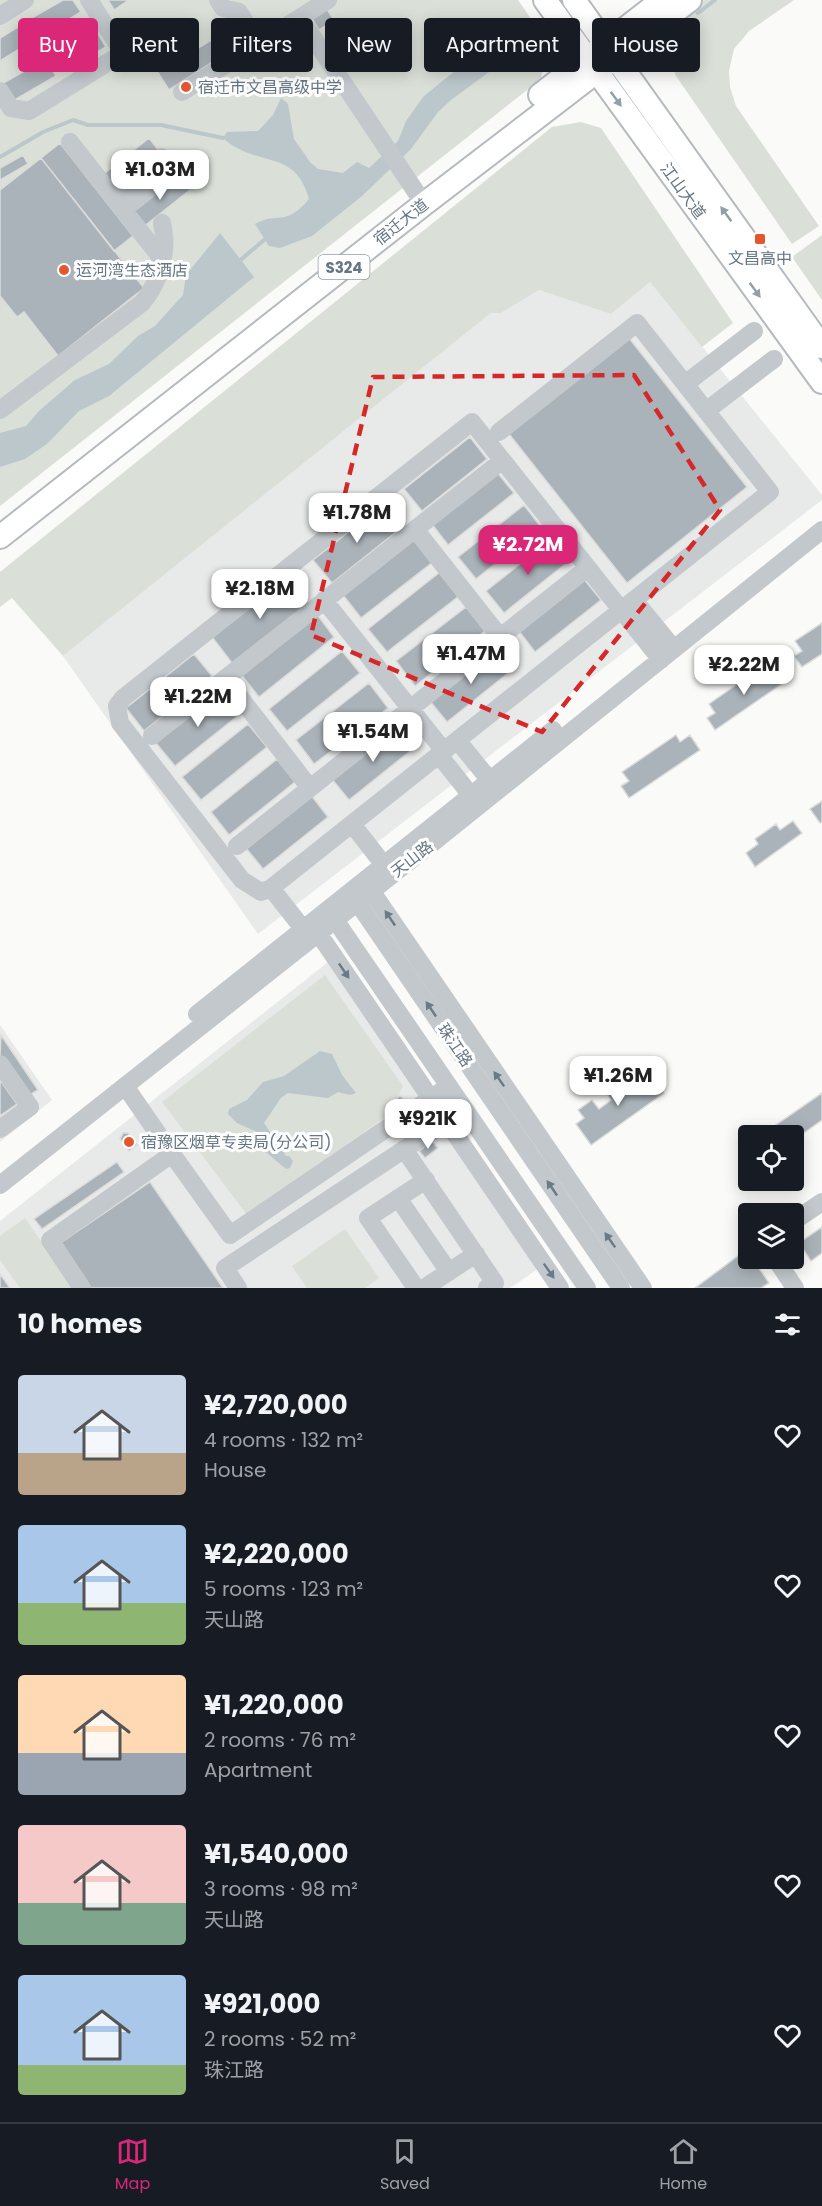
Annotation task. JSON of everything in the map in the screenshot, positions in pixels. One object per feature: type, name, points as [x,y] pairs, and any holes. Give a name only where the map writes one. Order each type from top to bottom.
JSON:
[{"type":"main road","name":"江山大道","points":[[545,0],[592,50]]},
{"type":"main road","name":"江山大道","points":[[574,0],[592,40]]},
{"type":"main road","name":"宿迁大道","points":[[643,18],[662,0]]},
{"type":"main road","name":"宿迁大道","points":[[662,18],[690,0]]},
{"type":"main road","name":"宿迁大道","points":[[2,526],[592,64]]},
{"type":"main road","name":"江山大道","points":[[610,72],[822,382]]},
{"type":"main road","name":"江山大道","points":[[611,72],[822,347]]},
{"type":"street","points":[[0,16],[25,0]]},
{"type":"street","points":[[0,91],[11,108],[29,111],[123,53],[89,0]]},
{"type":"street","points":[[218,0],[223,8],[239,12],[243,18]]},
{"type":"street","points":[[300,18],[328,0]]},
{"type":"street","points":[[313,38],[420,199]]},
{"type":"street","points":[[182,92],[214,72]]},
{"type":"street","points":[[70,142],[162,259]]},
{"type":"street","points":[[0,410],[142,303],[154,289],[162,259],[164,233],[162,223]]},
{"type":"street","points":[[500,432],[637,322],[770,492],[628,605],[447,749],[271,888],[261,892],[242,880],[120,723],[117,706],[132,691],[472,422],[628,605],[664,650]]},
{"type":"street","points":[[685,384],[754,331]]},
{"type":"street","points":[[706,411],[774,359]]},
{"type":"street","points":[[152,736],[493,468]]},
{"type":"street","name":"天山路","points":[[664,650],[822,516]]},
{"type":"street","points":[[415,529],[500,637]]},
{"type":"street","name":"天山路","points":[[0,1185],[475,800],[664,650],[822,530]]},
{"type":"street","points":[[237,846],[580,573]]},
{"type":"street","points":[[324,600],[410,708],[447,749],[494,786]]},
{"type":"street","points":[[225,678],[310,788]]},
{"type":"street","points":[[447,749],[475,800]]},
{"type":"street","points":[[352,824],[388,870]]},
{"type":"street","points":[[271,888],[311,931],[431,1098],[561,1288]]},
{"type":"street","points":[[361,891],[643,1288]]},
{"type":"street","name":"珠江路","points":[[361,891],[395,957],[621,1288]]},
{"type":"street","name":"珠江路","points":[[332,914],[587,1288]]},
{"type":"street","name":"天山路","points":[[0,1169],[311,931]]},
{"type":"street","points":[[372,973],[395,957]]},
{"type":"street","points":[[0,1064],[30,1107],[0,1129]]},
{"type":"street","points":[[125,1086],[244,1256]]},
{"type":"street","points":[[230,1235],[449,1086]]},
{"type":"street","points":[[238,1288],[225,1268],[465,1109]]},
{"type":"street","points":[[404,1149],[495,1282],[487,1288]]},
{"type":"street","points":[[82,1288],[50,1240],[172,1154]]},
{"type":"street","points":[[416,1288],[368,1218],[426,1180]]},
{"type":"street","points":[[398,1198],[448,1272]]},
{"type":"street","points":[[804,1214],[822,1202]]},
{"type":"street","points":[[424,1288],[476,1254]]},
{"type":"street","points":[[782,1269],[795,1288]]},
{"type":"highlighted area","points":[[634,375],[720,510],[542,732],[311,635],[373,377]]},
{"type":"shaded area","points":[[0,0],[518,0],[530,18],[424,18],[424,72],[542,72],[541,79],[0,506]]},
{"type":"shaded area","points":[[704,0],[794,0],[749,31],[734,49],[729,71],[730,87],[736,106],[819,226],[792,244],[676,76],[675,72],[700,72],[700,18],[684,18]]},
{"type":"shaded area","points":[[454,72],[489,72],[438,112],[411,149],[362,196],[312,236],[280,248],[269,246],[255,224],[294,213],[309,199],[303,183],[294,172],[285,165],[236,147],[223,138],[227,132],[258,131],[273,115],[281,98],[288,104],[294,139],[310,162],[318,169],[343,173],[357,162],[369,168],[398,141],[406,121],[424,96]]},
{"type":"shaded area","points":[[581,122],[601,128],[733,323],[702,347],[650,282],[611,314],[539,290],[501,313],[491,313],[63,656],[12,598],[0,607],[0,572],[552,127]]},
{"type":"shaded area","points":[[220,233],[254,277],[109,396],[79,411],[47,444],[25,459],[0,467],[0,433],[26,426],[40,410],[75,380],[109,364],[138,336],[155,326],[183,295],[186,275]]},
{"type":"shaded area","points":[[822,235],[822,300],[792,257]]},
{"type":"shaded area","points":[[650,282],[822,495],[822,500],[258,934],[63,656],[491,313],[501,313],[539,290],[611,314]]},
{"type":"shaded area","points":[[332,959],[539,1268],[510,1288],[0,1288],[0,1221]]},
{"type":"shaded area","points":[[325,975],[403,1086],[391,1113],[247,1215],[162,1102]]},
{"type":"shaded area","points":[[0,1025],[52,1100],[0,1142]]},
{"type":"shaded area","points":[[320,1051],[332,1054],[342,1075],[356,1093],[350,1095],[338,1092],[328,1098],[288,1093],[281,1098],[264,1123],[286,1156],[293,1161],[290,1168],[286,1169],[261,1148],[257,1132],[237,1123],[228,1114],[229,1109],[247,1100],[263,1082],[284,1076]]},
{"type":"shaded area","points":[[25,1218],[73,1288],[20,1288],[0,1260],[0,1236]]},
{"type":"shaded area","points":[[345,1229],[379,1278],[365,1288],[307,1288],[292,1266]]},
{"type":"building","points":[[63,0],[73,0],[81,12],[71,18],[32,18]]},
{"type":"building","points":[[108,0],[129,0],[114,10]]},
{"type":"building","points":[[327,9],[333,18],[325,18],[325,26],[319,30],[313,18]]},
{"type":"building","points":[[18,27],[18,50],[0,61],[0,38]]},
{"type":"building","points":[[98,33],[106,47],[98,52]]},
{"type":"building","points":[[211,40],[211,63],[199,71],[199,48]]},
{"type":"building","points":[[23,72],[54,72],[56,76],[13,101],[3,83]]},
{"type":"building","points":[[158,72],[197,72],[169,90]]},
{"type":"building","points":[[149,138],[161,153],[113,191],[101,176]]},
{"type":"building","points":[[60,143],[133,236],[114,251],[41,158]]},
{"type":"building","points":[[23,155],[28,164],[0,180],[0,168]]},
{"type":"building","name":"运河湾生态酒店","points":[[41,158],[144,288],[58,356],[24,312],[17,317],[0,296],[0,190]]},
{"type":"building","points":[[178,175],[190,190],[142,228],[130,212]]},
{"type":"building","points":[[629,338],[747,487],[627,583],[509,434]]},
{"type":"building","points":[[470,437],[487,459],[422,511],[404,489]]},
{"type":"building","points":[[496,471],[514,493],[448,545],[431,523]]},
{"type":"building","points":[[383,505],[401,528],[332,583],[313,560]]},
{"type":"building","points":[[524,505],[541,527],[476,579],[458,557]]},
{"type":"building","points":[[414,538],[433,562],[361,618],[343,595]]},
{"type":"building","points":[[552,539],[569,561],[504,613],[486,591]]},
{"type":"building","points":[[440,572],[459,596],[387,652],[368,629]]},
{"type":"building","points":[[288,578],[308,604],[232,663],[212,637]]},
{"type":"building","points":[[583,578],[601,600],[535,652],[518,630]]},
{"type":"building","points":[[466,607],[485,631],[415,686],[396,661]]},
{"type":"building","points":[[316,613],[334,637],[259,697],[240,673]]},
{"type":"building","points":[[822,623],[822,654],[802,667],[794,656],[802,651],[795,641]]},
{"type":"building","points":[[495,648],[512,670],[447,722],[429,700]]},
{"type":"building","points":[[342,651],[360,673],[287,731],[269,709]]},
{"type":"building","points":[[194,654],[212,676],[144,731],[126,708]]},
{"type":"building","points":[[762,667],[767,673],[776,667],[786,681],[715,730],[707,718],[715,713],[709,704]]},
{"type":"building","points":[[369,683],[388,708],[314,764],[296,740]]},
{"type":"building","points":[[220,689],[240,714],[175,766],[155,742]]},
{"type":"building","points":[[248,724],[267,747],[201,800],[182,777]]},
{"type":"building","points":[[397,726],[414,748],[349,800],[331,778]]},
{"type":"building","points":[[676,735],[680,742],[690,735],[700,750],[629,798],[621,786],[629,781],[622,772]]},
{"type":"building","points":[[277,759],[295,782],[229,835],[211,812]]},
{"type":"building","points":[[311,795],[328,817],[263,869],[245,847]]},
{"type":"building","points":[[822,801],[822,822],[820,823],[810,809]]},
{"type":"building","points":[[793,821],[802,833],[755,867],[746,853],[758,844],[755,839],[776,824],[780,830]]},
{"type":"building","points":[[1,1035],[38,1090],[28,1096],[0,1055]]},
{"type":"building","points":[[636,1071],[642,1080],[651,1074],[664,1093],[591,1145],[576,1124],[584,1118],[578,1110],[592,1100],[599,1109],[611,1100],[607,1093],[616,1086],[621,1092],[630,1086],[625,1079]]},
{"type":"building","points":[[0,1080],[17,1104],[0,1116]]},
{"type":"building","points":[[822,1093],[822,1120],[804,1133],[804,1125],[776,1125]]},
{"type":"building","points":[[400,1096],[407,1102],[394,1112],[388,1105]]},
{"type":"building","points":[[123,1133],[128,1133],[137,1145],[129,1151],[120,1139]]},
{"type":"building","points":[[432,1141],[438,1148],[425,1158],[419,1151]]},
{"type":"building","points":[[117,1162],[124,1172],[42,1229],[34,1219]]},
{"type":"building","points":[[150,1182],[223,1288],[89,1288],[59,1244]]},
{"type":"building","points":[[822,1227],[822,1253],[811,1261],[804,1250],[804,1240]]},
{"type":"building","points":[[738,1256],[738,1269],[759,1269],[769,1283],[761,1288],[695,1288]]},
{"type":"building","points":[[0,1274],[10,1288],[0,1288]]},
{"type":"waterway","points":[[698,13],[715,0]]},
{"type":"waterway","points":[[0,157],[43,132],[73,120],[88,125],[161,125],[223,138]]},
{"type":"waterway","points":[[237,263],[264,240]]},
{"type":"place","name":"宿迁市文昌高级中学","points":[[186,87]]},
{"type":"place","name":"文昌高中","points":[[760,239]]},
{"type":"place","name":"运河湾生态酒店","points":[[64,270]]},
{"type":"place","name":"宿豫区烟草专卖局(分公司)","points":[[129,1142]]}]
